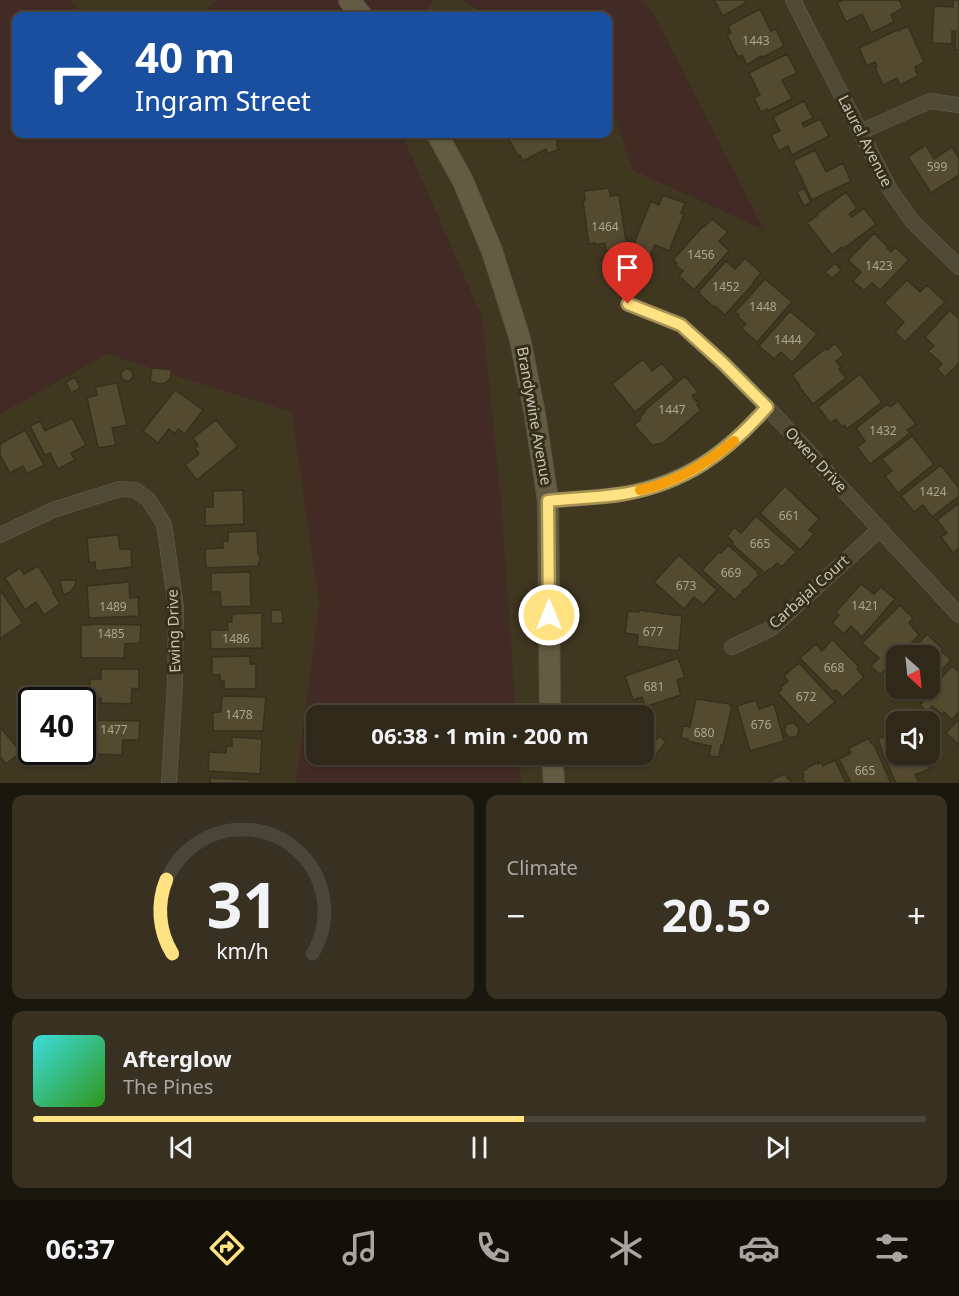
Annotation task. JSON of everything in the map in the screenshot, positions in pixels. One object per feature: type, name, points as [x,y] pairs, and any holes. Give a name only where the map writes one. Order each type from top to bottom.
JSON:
[{"type":"street","points":[[349,0],[359,12]]},
{"type":"street","name":"Laurel Avenue","points":[[793,0],[889,188],[912,221],[959,267]]},
{"type":"street","points":[[860,132],[930,101],[958,105]]},
{"type":"street","name":"Brandywine Avenue","points":[[439,138],[464,181],[492,251],[520,339],[535,415],[548,501],[550,705]]},
{"type":"street","name":"Owen Drive","points":[[628,304],[681,325],[723,363],[767,407],[959,615]]},
{"type":"street","points":[[548,501],[626,493],[663,483],[682,475],[701,466],[734,442],[767,407]]},
{"type":"street","name":"Ewing Drive","points":[[0,535],[53,510],[120,489],[135,490],[148,499],[164,524],[176,607],[175,682],[169,783]]},
{"type":"street","name":"Carbajal Court","points":[[732,647],[772,628],[880,529]]},
{"type":"street","points":[[553,765],[554,783]]},
{"type":"shaded area","points":[[0,0],[71,0],[80,12],[12,12],[12,138],[404,138],[482,317],[501,502],[515,705],[306,705],[306,765],[520,765],[521,783],[296,783],[319,603],[292,412],[107,354],[0,414]]},
{"type":"shaded area","points":[[217,0],[433,0],[426,12],[204,12]]},
{"type":"shaded area","points":[[461,0],[641,0],[652,11],[764,230],[633,170],[612,108],[612,12],[481,12]]},
{"type":"building","points":[[714,0],[744,0],[746,3],[723,16]]},
{"type":"building","points":[[843,0],[899,0],[903,8],[891,15],[894,22],[871,33],[862,14],[846,22],[837,3]]},
{"type":"building","points":[[953,0],[959,0],[959,50],[955,50],[956,31],[952,31],[952,44],[932,43],[934,6],[953,7]]},
{"type":"building","points":[[760,9],[771,31],[776,29],[784,46],[747,65],[742,55],[738,57],[727,35],[731,33],[728,26]]},
{"type":"building","points":[[908,26],[924,62],[915,67],[918,76],[900,85],[897,78],[883,85],[875,68],[877,66],[875,62],[867,66],[859,48]]},
{"type":"building","points":[[787,54],[797,73],[782,80],[792,99],[761,112],[754,98],[760,95],[749,73]]},
{"type":"building","points":[[804,101],[813,118],[802,123],[804,127],[820,119],[829,136],[792,155],[788,146],[779,151],[771,135],[780,131],[773,117]]},
{"type":"building","points":[[508,138],[556,138],[559,149],[548,154],[546,149],[523,161],[520,155],[518,156]]},
{"type":"building","points":[[926,145],[934,159],[952,147],[959,158],[959,175],[931,193],[908,157]]},
{"type":"building","points":[[815,150],[826,172],[843,163],[851,181],[812,200],[793,161]]},
{"type":"building","points":[[609,188],[610,196],[619,195],[627,248],[606,251],[605,243],[589,244],[583,202],[585,200],[584,191]]},
{"type":"building","points":[[804,188],[811,202],[804,206],[797,192]]},
{"type":"building","points":[[846,192],[857,208],[849,214],[852,217],[864,208],[876,224],[832,255],[807,223]]},
{"type":"building","points":[[663,195],[685,203],[681,213],[684,214],[669,251],[655,245],[650,256],[632,248],[651,201],[659,205]]},
{"type":"building","points":[[712,219],[728,232],[719,241],[729,251],[694,290],[679,276],[683,271],[675,265],[677,263],[673,260]]},
{"type":"building","points":[[874,233],[891,252],[895,247],[909,260],[880,290],[872,283],[864,291],[853,281],[861,272],[848,260]]},
{"type":"building","points":[[745,258],[761,273],[725,315],[698,293],[726,261],[735,269]]},
{"type":"building","points":[[835,263],[841,270],[832,279],[825,272]]},
{"type":"building","points":[[765,279],[792,302],[757,342],[741,328],[746,324],[735,312]]},
{"type":"building","points":[[907,280],[920,292],[927,285],[945,302],[905,342],[895,332],[904,322],[884,303]]},
{"type":"building","points":[[950,310],[959,319],[959,363],[945,377],[937,369],[942,364],[928,351],[934,346],[925,337]]},
{"type":"building","points":[[790,311],[817,334],[792,363],[781,352],[774,359],[759,346]]},
{"type":"building","points":[[835,343],[844,355],[836,361],[846,378],[813,404],[792,375]]},
{"type":"building","points":[[643,359],[652,371],[662,363],[675,379],[635,412],[612,384]]},
{"type":"building","points":[[152,368],[172,370],[170,379],[158,384],[150,381]]},
{"type":"building","points":[[129,369],[132,370],[132,380],[125,381],[122,380],[121,373],[122,370]]},
{"type":"building","points":[[860,374],[882,402],[847,429],[844,425],[842,427],[836,419],[830,423],[818,407]]},
{"type":"building","points":[[685,376],[698,392],[692,396],[701,410],[663,443],[652,445],[634,425],[641,419],[644,411]]},
{"type":"building","points":[[75,377],[80,388],[71,393],[66,382]]},
{"type":"building","points":[[117,383],[127,425],[112,428],[116,445],[98,448],[87,398],[97,395],[95,387]]},
{"type":"building","points":[[175,390],[203,410],[185,434],[178,429],[175,434],[169,429],[158,443],[143,431]]},
{"type":"building","points":[[898,401],[916,424],[907,430],[910,433],[870,464],[857,447],[865,441],[856,428],[887,404],[890,407]]},
{"type":"building","points":[[72,418],[86,445],[71,453],[75,460],[58,469],[50,453],[45,455],[30,426],[40,421],[45,431]]},
{"type":"building","points":[[216,420],[238,446],[197,480],[185,465],[199,454],[195,448],[198,445],[193,438]]},
{"type":"building","points":[[25,430],[44,465],[27,474],[23,466],[10,473],[0,455],[0,444]]},
{"type":"building","points":[[912,436],[934,464],[898,493],[885,476],[892,471],[882,459]]},
{"type":"building","points":[[941,465],[959,488],[959,496],[932,517],[923,505],[914,512],[901,496]]},
{"type":"building","points":[[785,486],[819,519],[809,530],[814,534],[800,550],[760,513]]},
{"type":"building","points":[[243,490],[244,524],[205,526],[205,507],[213,507],[213,491]]},
{"type":"building","points":[[959,503],[959,548],[953,553],[941,537],[947,533],[937,520]]},
{"type":"building","points":[[756,516],[796,552],[782,567],[777,563],[765,573],[733,545],[727,536],[734,527],[741,533]]},
{"type":"building","points":[[257,531],[260,556],[258,566],[206,568],[205,549],[223,548],[223,541],[228,541],[228,532]]},
{"type":"building","points":[[118,535],[120,549],[131,549],[132,567],[96,571],[95,562],[89,563],[87,538]]},
{"type":"building","points":[[728,545],[759,575],[735,600],[702,570]]},
{"type":"building","points":[[679,555],[717,590],[703,605],[694,597],[684,609],[654,582]]},
{"type":"building","points":[[38,566],[60,604],[44,615],[36,602],[25,610],[5,578],[20,568],[24,574]]},
{"type":"building","points":[[250,572],[251,606],[221,607],[220,592],[211,592],[211,573]]},
{"type":"building","points":[[60,580],[76,580],[75,586],[63,595]]},
{"type":"building","points":[[129,582],[130,598],[138,597],[139,616],[89,618],[87,586]]},
{"type":"building","points":[[861,584],[874,594],[881,587],[895,599],[862,637],[851,626],[844,634],[832,623],[839,615],[835,613]]},
{"type":"building","points":[[0,590],[23,623],[0,639]]},
{"type":"building","points":[[900,605],[913,618],[909,623],[919,635],[909,645],[886,645],[886,669],[880,675],[871,666],[879,658],[862,643]]},
{"type":"building","points":[[271,610],[282,610],[283,624],[271,623]]},
{"type":"building","points":[[639,610],[682,616],[679,651],[637,646],[638,635],[625,633],[628,611],[639,612]]},
{"type":"building","points":[[262,613],[262,648],[211,649],[210,630],[228,630],[227,622],[232,622],[232,614]]},
{"type":"building","points":[[81,625],[141,625],[140,643],[125,644],[124,658],[81,658]]},
{"type":"building","points":[[927,634],[939,645],[917,645]]},
{"type":"building","points":[[832,639],[859,667],[857,669],[864,677],[843,697],[836,690],[833,692],[800,658],[816,644],[822,651]]},
{"type":"building","points":[[940,646],[943,649],[941,651],[951,660],[940,672]]},
{"type":"building","points":[[250,656],[250,664],[256,664],[256,689],[224,689],[224,681],[220,681],[220,675],[212,675],[212,657]]},
{"type":"building","points":[[678,658],[685,677],[677,680],[681,695],[644,705],[642,697],[633,700],[625,676]]},
{"type":"building","points":[[799,663],[835,702],[808,725],[778,693],[788,681],[784,676]]},
{"type":"building","points":[[952,666],[959,672],[959,712],[952,720],[944,712],[942,714],[932,706],[926,711],[920,705],[925,699],[940,699],[940,679]]},
{"type":"building","points":[[101,669],[139,669],[139,689],[132,688],[131,704],[101,703],[101,698],[96,698],[96,687],[90,687],[90,679],[101,679]]},
{"type":"building","points":[[222,696],[266,697],[263,731],[213,731],[213,712],[221,712]]},
{"type":"building","points":[[696,699],[732,706],[719,757],[709,756],[711,746],[681,738],[683,726],[690,727]]},
{"type":"building","points":[[756,700],[759,709],[774,704],[784,741],[750,751],[737,706]]},
{"type":"building","points":[[959,719],[959,745],[946,733]]},
{"type":"building","points":[[96,720],[140,721],[139,740],[123,740],[122,755],[96,754]]},
{"type":"building","points":[[794,723],[799,729],[797,736],[789,738],[784,731],[787,724]]},
{"type":"building","points":[[0,727],[18,748],[18,754],[6,764],[0,759]]},
{"type":"building","points":[[886,735],[886,761],[881,750],[878,739]]},
{"type":"building","points":[[659,736],[666,742],[654,757],[654,742]]},
{"type":"building","points":[[232,737],[262,739],[260,774],[208,771],[209,752],[226,753],[227,746],[232,746]]},
{"type":"building","points":[[869,738],[891,783],[851,783],[839,759],[851,753],[849,748]]},
{"type":"building","points":[[835,760],[846,783],[805,783],[802,771],[818,762],[818,764],[821,762],[823,766]]},
{"type":"building","points":[[888,765],[928,765],[930,769],[915,775],[919,783],[896,783]]},
{"type":"building","points":[[785,774],[792,783],[772,783],[771,780]]},
{"type":"building","points":[[210,778],[249,780],[250,783],[210,783]]},
{"type":"slow traffic","points":[[640,490],[663,483],[701,466],[734,441]]},
{"type":"route","points":[[549,615],[548,501],[626,493],[645,489],[682,475],[701,466],[734,442],[767,407],[681,325],[628,304]]}]
